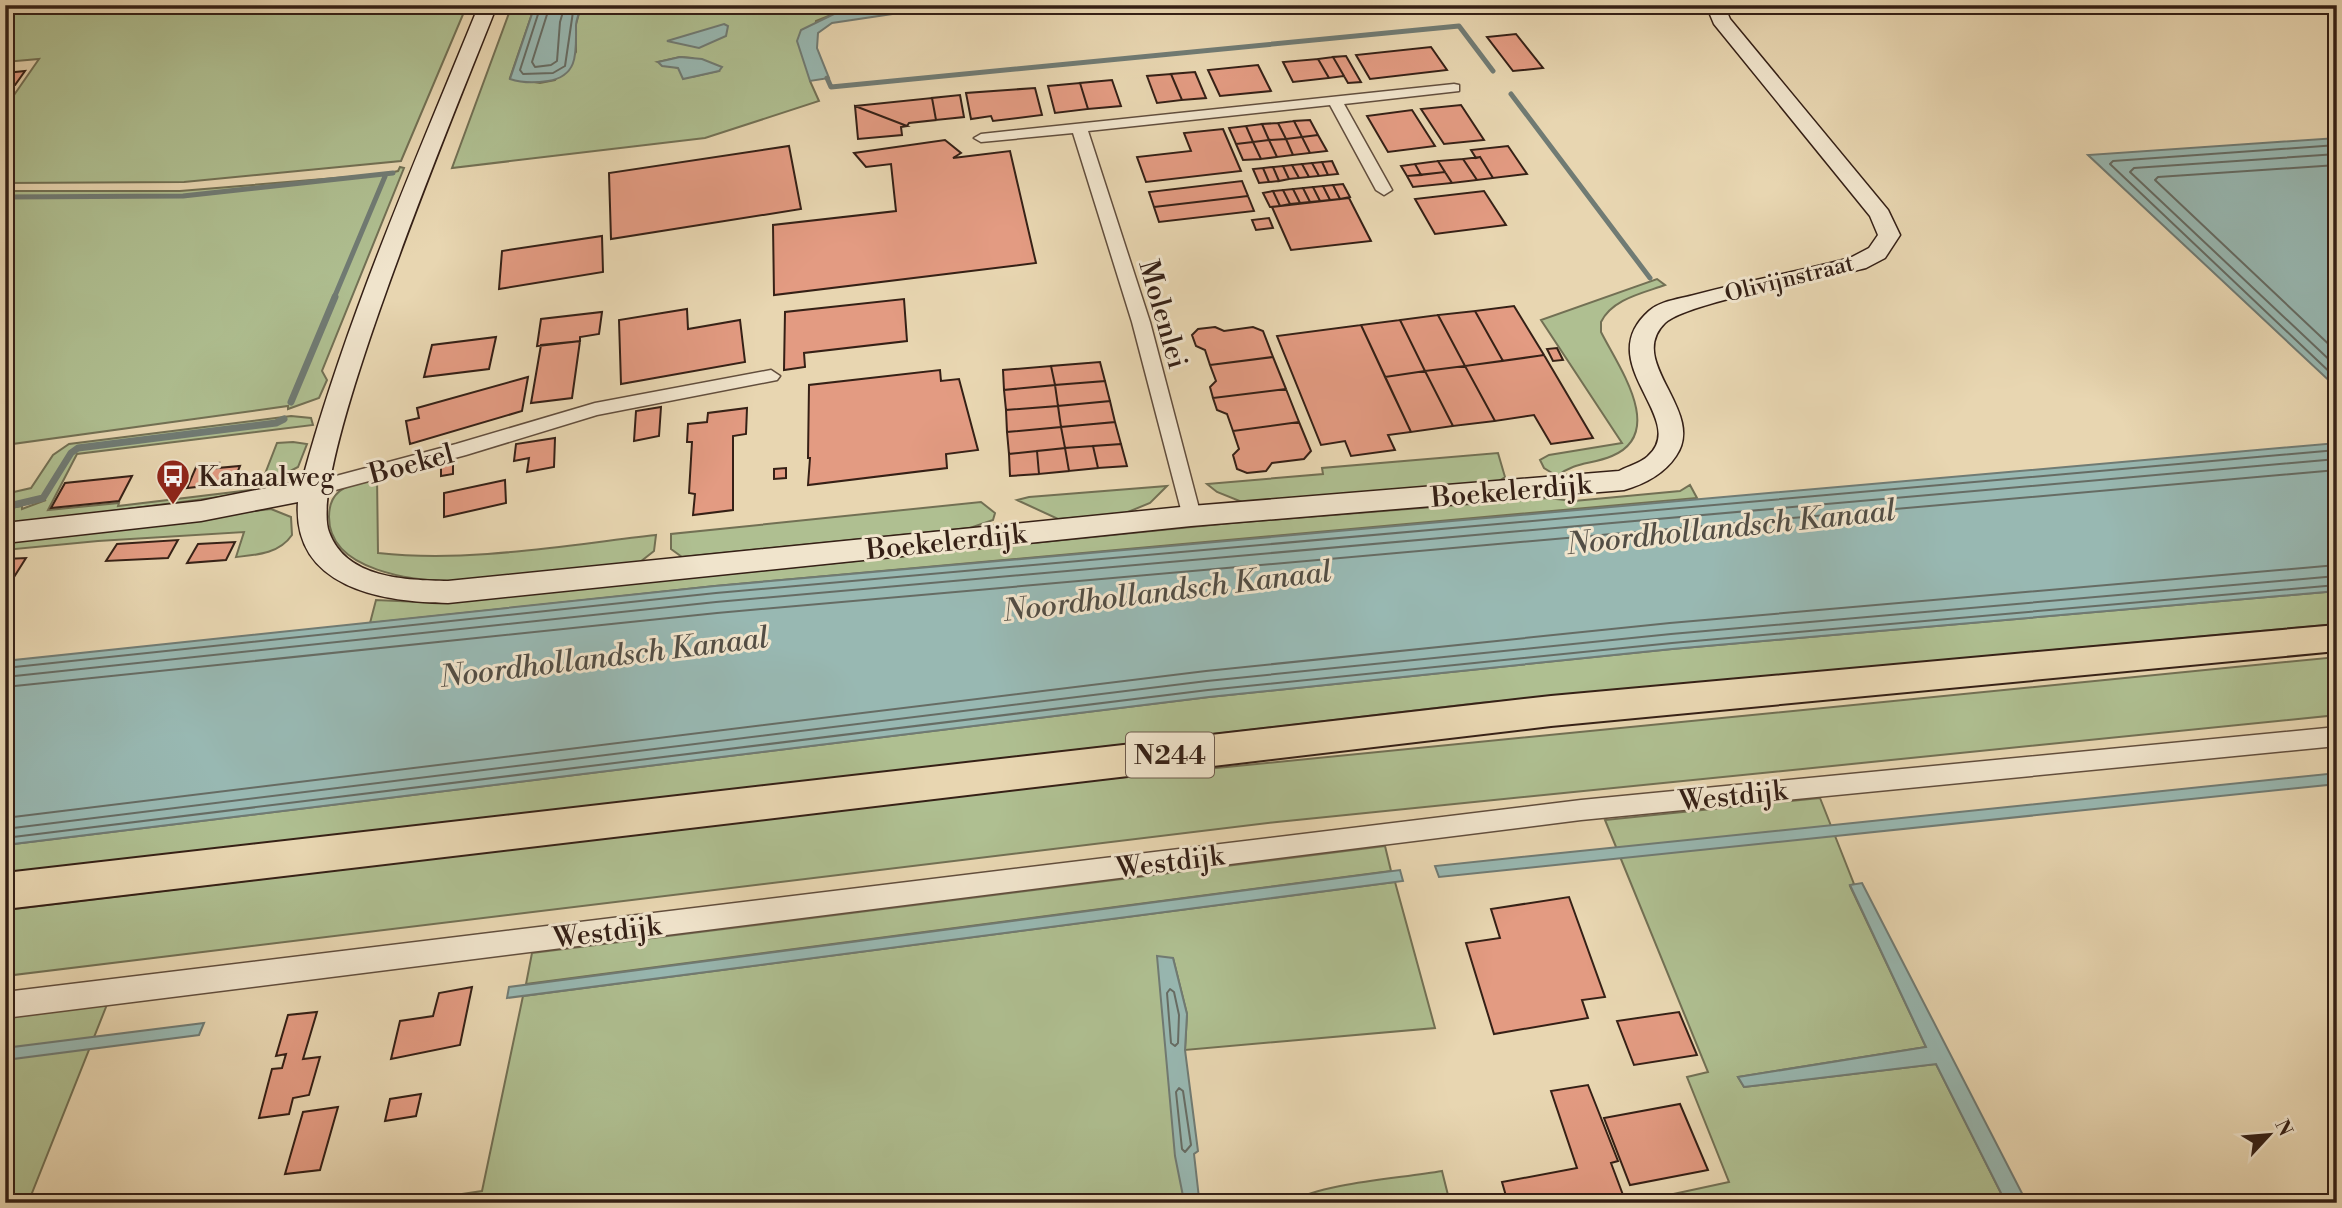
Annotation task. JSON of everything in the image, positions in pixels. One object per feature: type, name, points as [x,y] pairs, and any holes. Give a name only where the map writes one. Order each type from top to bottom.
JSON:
[{"type":"main road","name":"N244","points":[[5,891],[1552,711],[2337,638]]},
{"type":"street","points":[[313,489],[341,383],[488,5]]},
{"type":"street","name":"Olivijnstraat","points":[[1644,473],[1665,459],[1673,433],[1669,414],[1643,366],[1638,345],[1644,331],[1656,317],[1672,309],[1735,291],[1858,263],[1874,257],[1884,248],[1889,235],[1880,215],[1721,20],[1715,5]]},
{"type":"street","points":[[981,138],[1454,88]]},
{"type":"street","points":[[1335,101],[1384,190]]},
{"type":"street","name":"Molenlei","points":[[1079,128],[1141,322],[1191,516]]},
{"type":"street","name":"Boekel","points":[[5,533],[201,511],[313,489],[595,409],[771,376]]},
{"type":"street","name":"Boekelerdijk","points":[[313,489],[311,518],[314,532],[330,560],[349,574],[379,586],[448,592],[1191,516],[1624,480],[1644,473]]},
{"type":"street","name":"Westdijk","points":[[5,1005],[1581,810],[2337,736]]},
{"type":"green space","points":[[5,5],[467,5],[401,161],[184,182],[5,183],[5,108],[39,59],[5,62]]},
{"type":"green space","points":[[512,5],[535,5],[510,78],[540,83],[555,80],[576,52],[576,24],[580,10],[617,5],[880,5],[836,13],[816,21],[810,81],[819,101],[705,138],[452,168]],"holes":[[[680,57],[692,58],[718,71],[692,77],[678,68],[658,62]]]},
{"type":"green space","points":[[400,167],[404,168],[322,371],[327,380],[319,398],[288,409],[288,406],[5,445],[5,191],[180,191],[384,174],[398,171]]},
{"type":"green space","points":[[1657,279],[1665,285],[1620,302],[1601,322],[1601,332],[1633,398],[1637,416],[1636,432],[1628,445],[1612,456],[1577,465],[1557,476],[1544,468],[1540,460],[1549,455],[1622,443],[1541,320]]},
{"type":"green space","points":[[291,416],[311,418],[313,425],[77,454],[48,510],[119,503],[118,506],[251,490],[250,493],[5,525],[5,509],[22,506],[22,509],[46,500],[5,505],[5,494],[31,488],[53,455],[69,444]]},
{"type":"green space","points":[[277,443],[307,444],[298,467],[279,477],[263,479]]},
{"type":"green space","points":[[1498,453],[1505,477],[1496,483],[1242,502],[1217,492],[1207,484],[1323,474],[1322,468]]},
{"type":"green space","points":[[377,476],[378,553],[413,556],[482,554],[656,535],[654,551],[640,562],[454,581],[418,579],[377,570],[343,550],[333,536],[329,517],[333,499],[338,493],[344,488]]},
{"type":"green space","points":[[1690,485],[1697,498],[715,586],[370,623],[376,600],[441,603],[1231,523],[1547,498],[1574,501],[1680,491]]},
{"type":"green space","points":[[1167,486],[1150,503],[1123,514],[1058,519],[1017,500],[1029,497]]},
{"type":"green space","points":[[981,502],[995,513],[993,520],[970,528],[682,557],[671,549],[671,534]]},
{"type":"green space","points":[[271,509],[291,517],[292,535],[274,550],[251,555],[236,557],[244,532],[5,550],[5,541]]},
{"type":"green space","points":[[2337,591],[2337,624],[1479,703],[5,875],[5,845],[1209,697],[1672,649]]},
{"type":"green space","points":[[2337,657],[2337,715],[1277,822],[5,976],[5,910],[1045,785]]},
{"type":"green space","points":[[1820,798],[1854,884],[1850,886],[1926,1047],[1738,1077],[1744,1087],[1936,1064],[2006,1203],[1641,1201],[1729,1182],[1687,1077],[1708,1072],[1605,820]]},
{"type":"green space","points":[[1385,846],[1391,871],[526,984],[532,953]]},
{"type":"green space","points":[[1395,882],[1435,1028],[1185,1050],[1187,1014],[1173,958],[1183,1196],[1199,1198],[1200,1203],[402,1203],[482,1191],[523,996]]},
{"type":"green space","points":[[108,1002],[28,1203],[5,1203],[5,1016]]},
{"type":"green space","points":[[1442,1171],[1450,1203],[1287,1203],[1341,1186]]},
{"type":"water","points":[[535,5],[581,5],[576,23],[574,61],[565,74],[548,81],[510,79]]},
{"type":"water","points":[[880,5],[953,5],[832,23],[818,33],[817,48],[829,78],[810,81],[797,41],[801,30],[836,13]]},
{"type":"water","points":[[724,24],[728,26],[726,36],[699,48],[667,41]]},
{"type":"water","points":[[680,57],[702,59],[722,67],[719,71],[683,79],[678,68],[662,66],[658,62]]},
{"type":"water","points":[[2337,138],[2337,388],[2088,155]]},
{"type":"water","name":"Noordhollandsch Kanaal","points":[[2337,443],[2337,591],[1672,649],[1209,697],[5,845],[5,661],[715,586]]},
{"type":"water","points":[[2337,773],[2337,784],[1439,877],[1435,866]]},
{"type":"water","points":[[1400,870],[1403,881],[507,998],[509,987]]},
{"type":"water","points":[[1862,883],[2027,1203],[2006,1203],[1936,1064],[1744,1087],[1738,1077],[1926,1047],[1850,885]]},
{"type":"water","points":[[1157,956],[1173,958],[1187,1014],[1185,1050],[1198,1151],[1194,1154],[1199,1198],[1183,1196],[1175,1156]]},
{"type":"water","points":[[204,1023],[199,1035],[5,1060],[5,1048]]},
{"type":"building","points":[[1516,34],[1543,68],[1513,71],[1487,37]]},
{"type":"building","points":[[1431,47],[1447,70],[1370,79],[1356,55]]},
{"type":"building","points":[[1346,56],[1361,82],[1348,83],[1333,57]]},
{"type":"building","points":[[1333,57],[1344,76],[1329,78],[1318,59]]},
{"type":"building","points":[[1318,59],[1329,78],[1293,82],[1283,62]]},
{"type":"building","points":[[1258,65],[1271,91],[1220,96],[1208,70]]},
{"type":"building","points":[[25,71],[15,85],[5,86],[6,73]]},
{"type":"building","points":[[1195,72],[1206,98],[1182,100],[1171,74]]},
{"type":"building","points":[[1171,74],[1182,100],[1157,103],[1147,76]]},
{"type":"building","points":[[1112,80],[1121,106],[1088,109],[1080,83]]},
{"type":"building","points":[[1080,83],[1088,109],[1055,113],[1048,86]]},
{"type":"building","points":[[1035,88],[1042,115],[993,121],[991,116],[971,119],[966,93]]},
{"type":"building","points":[[960,95],[964,117],[936,120],[932,98]]},
{"type":"building","points":[[932,98],[936,120],[909,123],[907,126],[855,106]]},
{"type":"building","points":[[1461,105],[1484,140],[1444,144],[1421,109]]},
{"type":"building","points":[[855,106],[907,126],[901,127],[902,135],[858,139]]},
{"type":"building","points":[[1412,110],[1435,146],[1388,152],[1367,116]]},
{"type":"building","points":[[1310,120],[1318,135],[1302,137],[1294,121]]},
{"type":"building","points":[[1294,121],[1302,137],[1286,139],[1278,123]]},
{"type":"building","points":[[1278,123],[1286,139],[1269,140],[1262,124]]},
{"type":"building","points":[[1262,124],[1269,140],[1253,142],[1246,126]]},
{"type":"building","points":[[1246,126],[1253,142],[1236,144],[1229,128]]},
{"type":"building","points":[[1223,129],[1241,171],[1146,182],[1137,157],[1191,151],[1184,133]]},
{"type":"building","points":[[1318,135],[1327,151],[1310,153],[1302,137]]},
{"type":"building","points":[[1302,137],[1310,153],[1293,155],[1286,139]]},
{"type":"building","points":[[1286,139],[1293,155],[1277,157],[1269,140]]},
{"type":"building","points":[[945,140],[961,153],[953,158],[1010,151],[1036,263],[774,295],[773,225],[896,211],[891,164],[866,167],[854,153]]},
{"type":"building","points":[[1269,140],[1277,157],[1261,159],[1253,142]]},
{"type":"building","points":[[1253,142],[1261,159],[1243,160],[1236,144]]},
{"type":"building","points":[[789,146],[801,209],[611,239],[609,173]]},
{"type":"building","points":[[1508,146],[1527,174],[1493,178],[1480,157],[1476,158],[1471,150]]},
{"type":"building","points":[[1480,157],[1493,178],[1477,180],[1463,159]]},
{"type":"building","points":[[1463,159],[1477,180],[1452,183],[1438,161]]},
{"type":"building","points":[[1332,161],[1338,174],[1328,175],[1322,162]]},
{"type":"building","points":[[1438,161],[1445,172],[1421,175],[1415,164]]},
{"type":"building","points":[[1322,162],[1328,175],[1319,176],[1312,163]]},
{"type":"building","points":[[1312,163],[1319,176],[1309,177],[1302,164]]},
{"type":"building","points":[[1302,164],[1309,177],[1299,178],[1292,165]]},
{"type":"building","points":[[1415,164],[1421,175],[1407,176],[1401,166]]},
{"type":"building","points":[[1292,165],[1299,178],[1289,179],[1283,166]]},
{"type":"building","points":[[1283,166],[1289,179],[1279,181],[1273,167]]},
{"type":"building","points":[[1273,167],[1279,181],[1269,182],[1263,168]]},
{"type":"building","points":[[1263,168],[1269,182],[1259,183],[1253,169]]},
{"type":"building","points":[[1445,172],[1452,183],[1413,187],[1407,176]]},
{"type":"building","points":[[1242,181],[1248,196],[1154,207],[1149,192]]},
{"type":"building","points":[[1343,184],[1350,197],[1340,199],[1333,185]]},
{"type":"building","points":[[1333,185],[1340,199],[1330,200],[1323,186]]},
{"type":"building","points":[[1323,186],[1330,200],[1320,201],[1313,187]]},
{"type":"building","points":[[1313,187],[1320,201],[1310,202],[1303,188]]},
{"type":"building","points":[[1303,188],[1310,202],[1300,203],[1293,189]]},
{"type":"building","points":[[1293,189],[1300,203],[1290,204],[1283,190]]},
{"type":"building","points":[[1283,190],[1290,204],[1280,206],[1273,191]]},
{"type":"building","points":[[1273,191],[1280,206],[1270,207],[1263,193]]},
{"type":"building","points":[[1484,191],[1506,225],[1435,234],[1415,199]]},
{"type":"building","points":[[1248,196],[1254,211],[1159,222],[1154,207]]},
{"type":"building","points":[[1349,198],[1371,241],[1291,250],[1272,207]]},
{"type":"building","points":[[1269,218],[1273,228],[1256,230],[1252,220]]},
{"type":"building","points":[[602,236],[603,272],[499,289],[502,251]]},
{"type":"building","points":[[904,299],[907,341],[804,353],[805,367],[784,370],[785,312]]},
{"type":"building","points":[[1514,306],[1544,355],[1503,361],[1475,311]]},
{"type":"building","points":[[687,309],[688,329],[740,320],[745,362],[621,384],[619,320]]},
{"type":"building","points":[[1475,311],[1503,361],[1465,366],[1438,315]]},
{"type":"building","points":[[602,312],[599,334],[580,337],[580,341],[537,346],[541,319]]},
{"type":"building","points":[[1438,315],[1465,366],[1425,371],[1400,320]]},
{"type":"building","points":[[1400,320],[1425,371],[1385,377],[1361,325]]},
{"type":"building","points":[[1361,325],[1411,432],[1388,435],[1395,450],[1351,456],[1345,441],[1321,445],[1277,336]]},
{"type":"building","points":[[1215,327],[1224,331],[1253,327],[1263,331],[1273,357],[1210,365],[1205,350],[1196,346],[1192,335],[1198,329]]},
{"type":"building","points":[[496,337],[489,369],[424,377],[432,345]]},
{"type":"building","points":[[580,341],[572,398],[531,403],[541,345]]},
{"type":"building","points":[[1557,348],[1563,360],[1553,361],[1547,349]]},
{"type":"building","points":[[1544,355],[1593,438],[1551,444],[1534,415],[1495,421],[1465,366]]},
{"type":"building","points":[[1273,357],[1286,389],[1213,398],[1210,387],[1216,381],[1210,365]]},
{"type":"building","points":[[1100,362],[1105,381],[1055,385],[1051,366]]},
{"type":"building","points":[[1051,366],[1055,385],[1004,390],[1003,370]]},
{"type":"building","points":[[1465,366],[1495,421],[1453,426],[1425,371]]},
{"type":"building","points":[[940,370],[941,381],[959,379],[978,450],[946,454],[947,468],[808,485],[809,385]]},
{"type":"building","points":[[1425,371],[1453,426],[1411,432],[1385,377]]},
{"type":"building","points":[[528,377],[522,411],[410,444],[406,421],[419,418],[417,408]]},
{"type":"building","points":[[1105,381],[1110,401],[1058,406],[1055,385]]},
{"type":"building","points":[[1055,385],[1058,406],[1006,410],[1004,390]]},
{"type":"building","points":[[1286,389],[1299,422],[1233,431],[1227,414],[1217,410],[1213,398]]},
{"type":"building","points":[[1110,401],[1115,422],[1061,427],[1058,406]]},
{"type":"building","points":[[1058,406],[1061,427],[1007,432],[1006,410]]},
{"type":"building","points":[[661,407],[659,436],[634,441],[636,411]]},
{"type":"building","points":[[747,408],[746,434],[733,436],[733,510],[693,515],[695,494],[689,493],[692,442],[687,442],[688,424],[707,422],[708,413]]},
{"type":"building","points":[[1115,422],[1121,444],[1065,448],[1061,427]]},
{"type":"building","points":[[1299,422],[1311,451],[1304,459],[1272,463],[1266,471],[1247,473],[1237,469],[1233,455],[1239,449],[1233,431]]},
{"type":"building","points":[[1061,427],[1065,448],[1009,454],[1007,432]]},
{"type":"building","points":[[555,438],[554,467],[527,472],[529,458],[514,461],[516,444]]},
{"type":"building","points":[[1121,444],[1127,466],[1098,468],[1093,446]]},
{"type":"building","points":[[1093,446],[1098,468],[1069,471],[1065,448]]},
{"type":"building","points":[[1065,448],[1069,471],[1039,474],[1037,451]]},
{"type":"building","points":[[1037,451],[1039,474],[1010,476],[1009,454]]},
{"type":"building","points":[[219,463],[217,468],[240,466],[233,483],[187,488],[197,465]]},
{"type":"building","points":[[453,463],[453,474],[441,476],[441,466]]},
{"type":"building","points":[[786,468],[786,478],[774,479],[774,469]]},
{"type":"building","points":[[132,476],[119,501],[51,508],[65,483]]},
{"type":"building","points":[[505,480],[506,503],[444,517],[444,493]]},
{"type":"building","points":[[178,540],[168,558],[106,561],[117,544]]},
{"type":"building","points":[[235,542],[226,560],[187,563],[198,544]]},
{"type":"building","points":[[26,558],[14,577],[5,578],[5,559]]},
{"type":"building","points":[[1569,897],[1605,997],[1582,1000],[1588,1018],[1494,1034],[1466,943],[1500,938],[1491,909]]},
{"type":"building","points":[[472,987],[460,1045],[391,1059],[400,1021],[433,1016],[439,993]]},
{"type":"building","points":[[317,1012],[303,1059],[320,1057],[309,1095],[293,1098],[289,1114],[259,1118],[272,1069],[282,1068],[286,1054],[276,1056],[288,1015]]},
{"type":"building","points":[[1679,1012],[1697,1055],[1634,1065],[1617,1021]]},
{"type":"building","points":[[1588,1085],[1618,1161],[1611,1163],[1626,1203],[1508,1203],[1502,1182],[1577,1168],[1551,1091]]},
{"type":"building","points":[[421,1094],[416,1116],[385,1121],[390,1099]]},
{"type":"building","points":[[1680,1104],[1708,1170],[1630,1185],[1604,1118]]},
{"type":"building","points":[[338,1107],[320,1170],[285,1174],[303,1112]]},
{"type":"waterway","points":[[827,78],[831,87],[1459,26],[1493,71]]},
{"type":"waterway","points":[[1511,94],[1650,278]]},
{"type":"waterway","points":[[5,197],[183,196],[393,173]]},
{"type":"waterway","points":[[334,298],[386,174]]},
{"type":"waterway","points":[[291,402],[335,297]]},
{"type":"waterway","points":[[5,507],[43,498],[71,453],[78,448],[276,423],[284,419]]},
{"type":"place","name":"Kanaalweg","points":[[173,506]]}]
